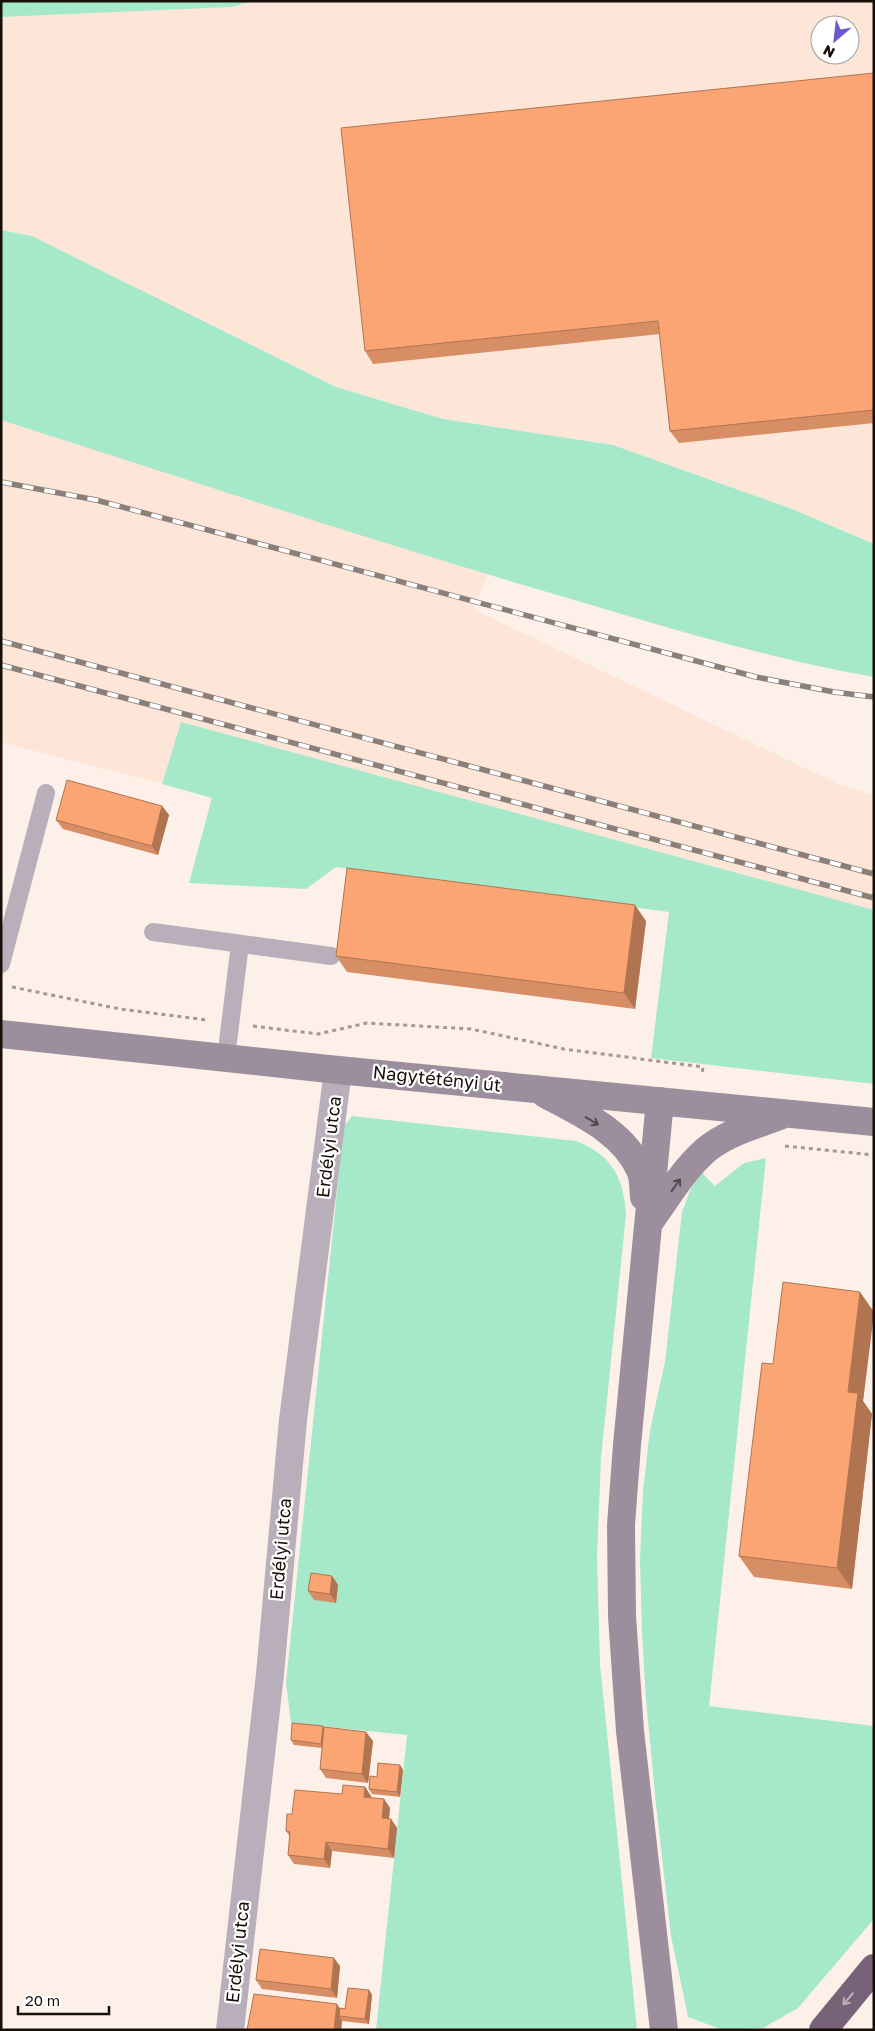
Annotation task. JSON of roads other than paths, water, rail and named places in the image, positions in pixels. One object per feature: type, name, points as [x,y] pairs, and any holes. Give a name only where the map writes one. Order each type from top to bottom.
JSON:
[{"type":"highway","points":[[823,2030],[874,1968]]},
{"type":"street","name":"Nagytétényi út","points":[[1,1034],[338,1070],[874,1122]]},
{"type":"street","name":"Erdélyi utca","points":[[230,2030],[270,1674],[293,1420],[338,1070]]},
{"type":"street","points":[[535,1089],[594,1121],[622,1142],[641,1171],[648,1224]]},
{"type":"street","points":[[660,1101],[621,1525],[622,1616],[630,1731],[664,2030]]},
{"type":"street","points":[[648,1224],[689,1167],[707,1149],[738,1132],[786,1114]]},
{"type":"lane","points":[[1,964],[46,793]]},
{"type":"lane","points":[[153,932],[331,956]]},
{"type":"lane","points":[[226,1058],[240,944]]},
{"type":"railway","points":[[1,482],[96,500],[756,677],[834,692],[874,697]]},
{"type":"railway","points":[[1,641],[874,874]]},
{"type":"railway","points":[[1,665],[874,898]]}]
